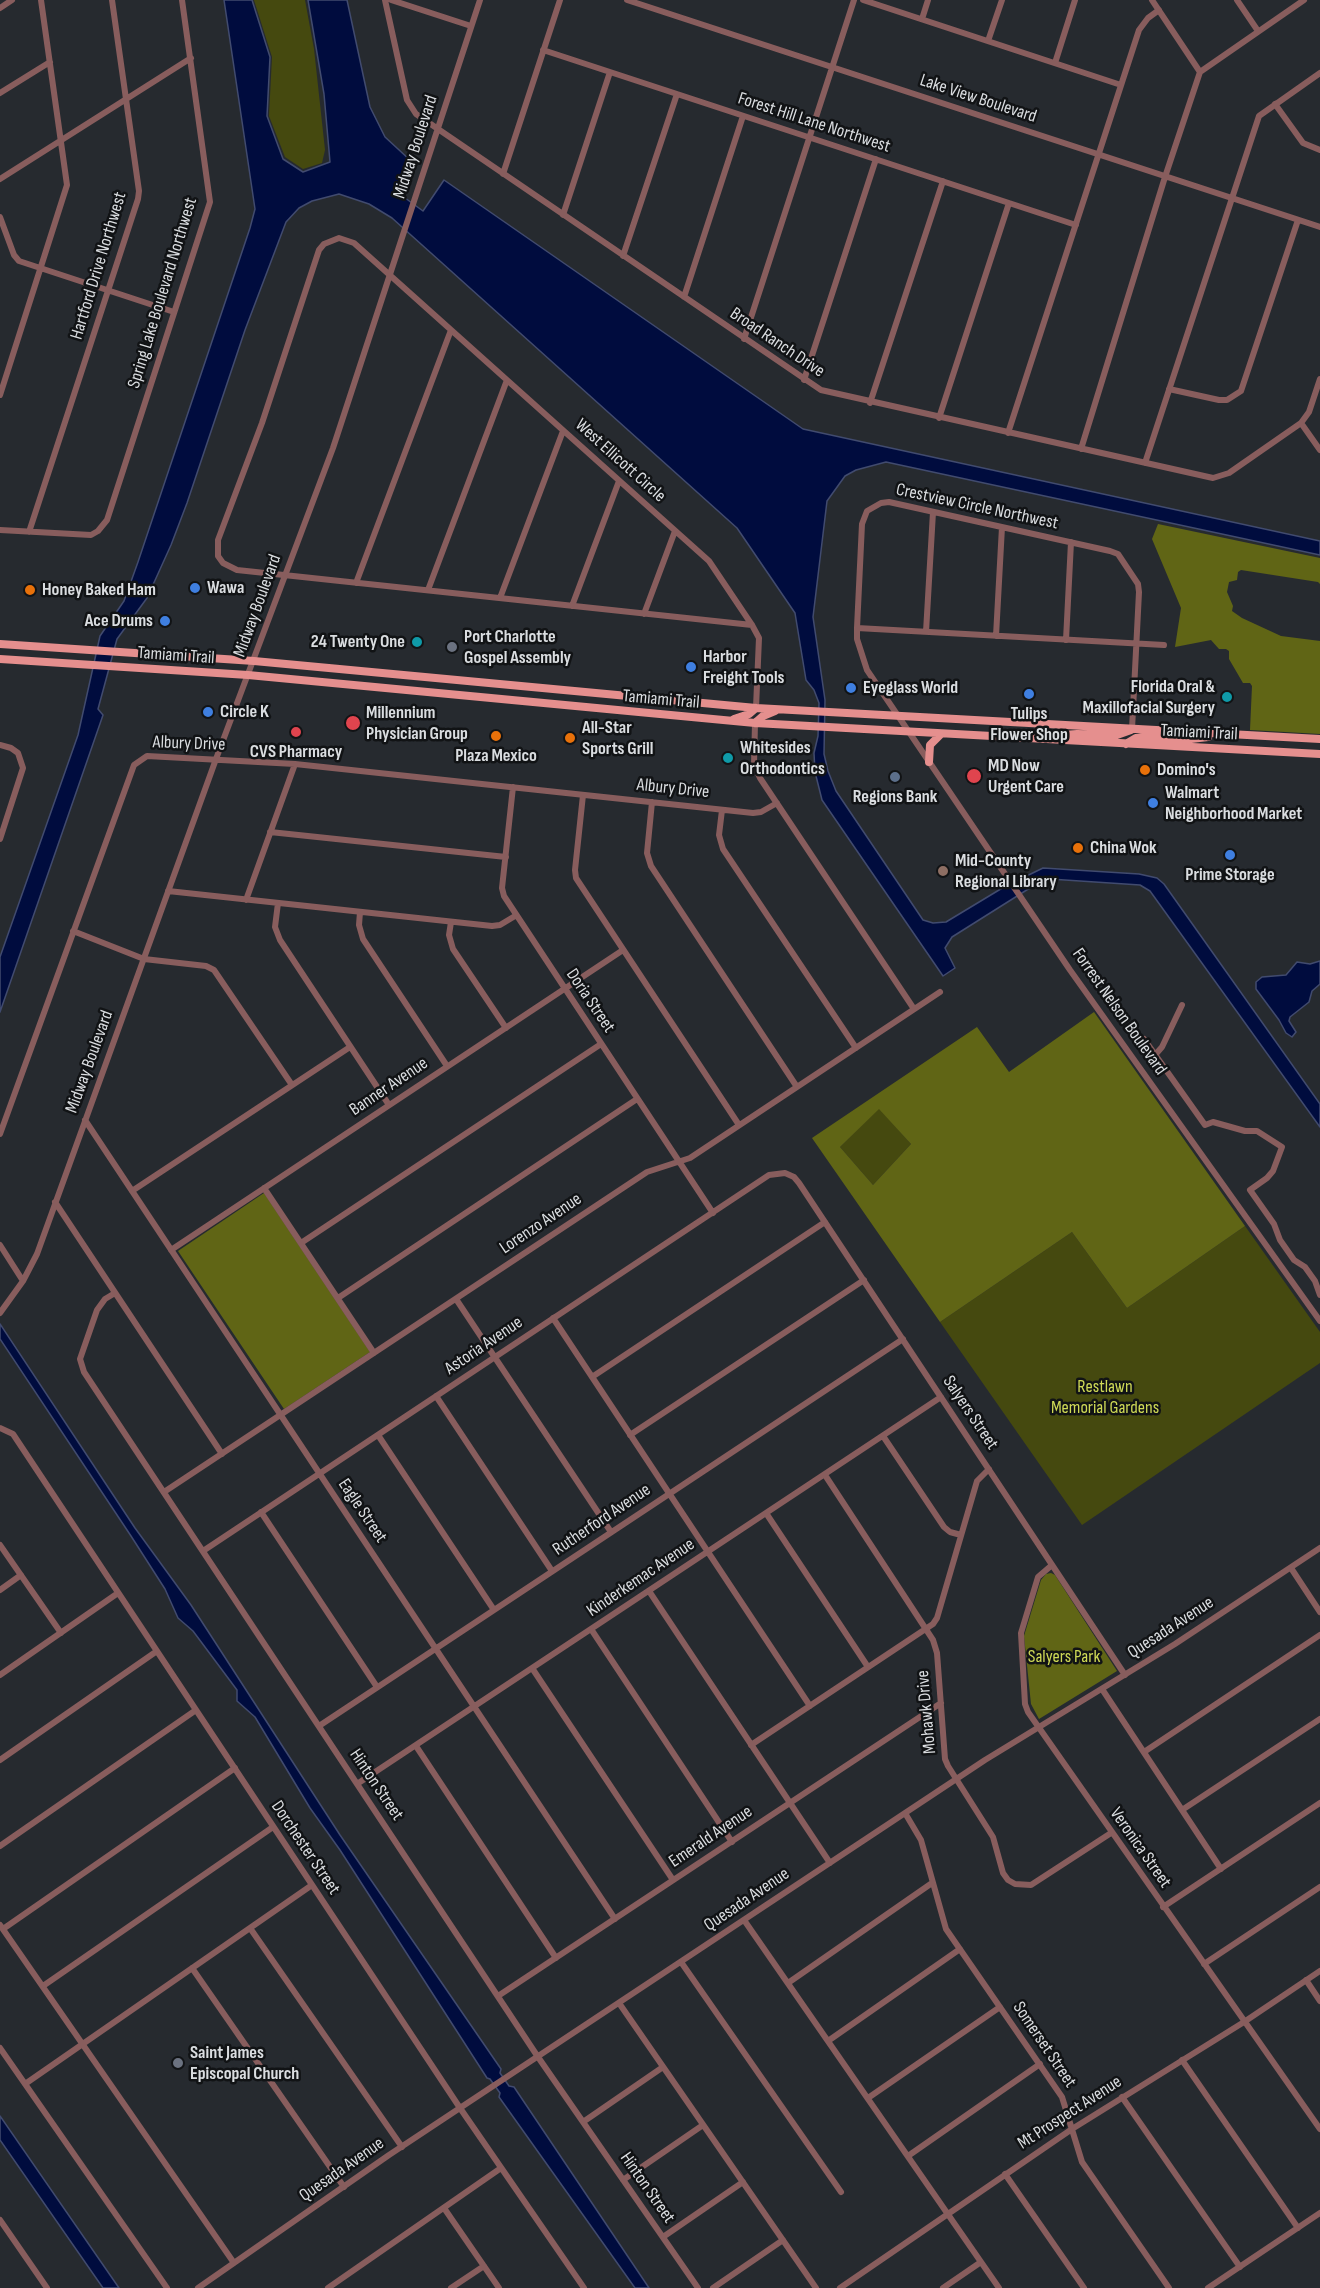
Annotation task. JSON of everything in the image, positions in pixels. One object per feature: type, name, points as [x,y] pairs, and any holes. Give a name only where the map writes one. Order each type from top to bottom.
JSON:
[{"type":"main road","name":"Tamiami Trail","points":[[0,644],[254,661],[779,710],[1320,739]]},
{"type":"main road","name":"Tamiami Trail","points":[[0,658],[248,675],[724,721],[1320,754]]},
{"type":"main road","points":[[724,721],[749,714],[756,708]]},
{"type":"main road","points":[[755,723],[763,716],[779,710]]},
{"type":"main road","points":[[1020,738],[1077,734],[1117,735],[1132,729]]},
{"type":"main road","points":[[929,762],[930,745],[940,734]]},
{"type":"main road","points":[[1126,744],[1136,738],[1191,739],[1228,734]]},
{"type":"street","points":[[0,8],[12,0]]},
{"type":"street","points":[[0,395],[2,379],[41,269],[67,185],[41,0]]},
{"type":"street","name":"Hartford Drive Northwest","points":[[29,532],[139,191],[112,0]]},
{"type":"street","name":"Spring Lake Boulevard Northwest","points":[[0,530],[83,536],[98,531],[107,520],[210,202],[182,0]]},
{"type":"street","name":"Broad Ranch Drive","points":[[385,0],[410,108],[503,174],[821,390],[870,403],[1213,478],[1221,477],[1301,423],[1309,412],[1320,379]]},
{"type":"street","points":[[391,0],[471,26]]},
{"type":"street","name":"Midway Boulevard","points":[[0,1313],[23,1281],[37,1254],[216,759],[333,448],[480,0]]},
{"type":"street","points":[[503,174],[560,0]]},
{"type":"street","name":"Lake View Boulevard","points":[[627,0],[1320,227]]},
{"type":"street","points":[[744,339],[854,0]]},
{"type":"street","points":[[863,0],[1121,85]]},
{"type":"street","points":[[922,19],[928,0]]},
{"type":"street","points":[[988,41],[1002,0]]},
{"type":"street","points":[[1055,63],[1075,0]]},
{"type":"street","points":[[1152,0],[1200,72]]},
{"type":"street","points":[[1237,0],[1258,31]]},
{"type":"street","points":[[1081,449],[1200,72],[1304,0]]},
{"type":"street","points":[[1008,433],[1142,24],[1159,10]]},
{"type":"street","name":"Forest Hill Lane Northwest","points":[[543,50],[1076,225]]},
{"type":"street","points":[[0,179],[191,58]]},
{"type":"street","points":[[0,93],[50,62]]},
{"type":"street","points":[[563,215],[610,72]]},
{"type":"street","points":[[1145,463],[1259,116],[1320,73]]},
{"type":"street","points":[[623,256],[676,94]]},
{"type":"street","points":[[1275,104],[1302,143],[1320,150]]},
{"type":"street","points":[[684,297],[743,116]]},
{"type":"street","points":[[804,380],[876,159]]},
{"type":"street","points":[[870,403],[943,181]]},
{"type":"street","points":[[939,418],[1009,203]]},
{"type":"street","points":[[0,217],[14,255],[20,261],[174,312]]},
{"type":"street","points":[[1169,389],[1219,400],[1227,400],[1241,392],[1298,220]]},
{"type":"street","name":"West Ellicott Circle","points":[[752,625],[229,568],[218,556],[218,540],[262,423],[319,250],[331,240],[346,239],[354,243],[709,561],[752,625],[759,638],[756,708]]},
{"type":"street","points":[[356,583],[451,330]]},
{"type":"street","points":[[428,591],[507,380]]},
{"type":"street","points":[[1301,423],[1320,450]]},
{"type":"street","points":[[500,598],[563,430]]},
{"type":"street","points":[[572,606],[619,481]]},
{"type":"street","name":"Crestview Circle Northwest","points":[[898,717],[867,670],[857,639],[856,628],[862,524],[867,511],[881,502],[1110,551],[1123,560],[1138,584],[1132,729]]},
{"type":"street","points":[[926,632],[933,512]]},
{"type":"street","points":[[996,636],[1002,527]]},
{"type":"street","points":[[644,614],[675,531]]},
{"type":"street","points":[[1066,640],[1071,542]]},
{"type":"street","points":[[856,628],[1164,645]]},
{"type":"street","name":"Forrest Nelson Boulevard","points":[[898,717],[1021,897],[1320,1321]]},
{"type":"street","points":[[755,723],[754,765],[760,778],[914,1009]]},
{"type":"street","points":[[0,745],[18,753],[23,768],[0,839]]},
{"type":"street","name":"Albury Drive","points":[[0,1134],[134,765],[147,756],[295,764],[753,813],[762,812],[777,803]]},
{"type":"street","points":[[246,900],[295,764]]},
{"type":"street","name":"Doria Street","points":[[513,788],[504,896],[712,1213]]},
{"type":"street","points":[[583,795],[576,878],[739,1125]]},
{"type":"street","points":[[652,802],[647,853],[651,866],[797,1087]]},
{"type":"street","points":[[722,810],[719,835],[723,849],[855,1048]]},
{"type":"street","points":[[0,815],[8,815]]},
{"type":"street","points":[[270,832],[506,857]]},
{"type":"street","points":[[168,891],[492,926],[500,925],[515,916]]},
{"type":"street","points":[[278,903],[277,935],[389,1105]]},
{"type":"street","points":[[360,912],[359,925],[363,939],[447,1066]]},
{"type":"street","points":[[451,922],[449,935],[453,949],[506,1028]]},
{"type":"street","points":[[73,931],[144,958],[206,966],[213,970],[292,1085]]},
{"type":"street","name":"Banner Avenue","points":[[171,1250],[622,950]]},
{"type":"street","name":"Lorenzo Avenue","points":[[164,1492],[647,1172],[690,1158],[940,992]]},
{"type":"street","points":[[1155,1055],[1162,1047],[1182,1005]]},
{"type":"street","points":[[1144,1039],[1205,1125],[1213,1122],[1245,1131],[1257,1131],[1282,1147],[1268,1178],[1250,1190],[1274,1224],[1280,1240],[1294,1260],[1305,1267],[1315,1281],[1320,1295]]},
{"type":"street","points":[[301,1243],[601,1044]]},
{"type":"street","points":[[132,1191],[350,1047]]},
{"type":"street","points":[[338,1298],[637,1099]]},
{"type":"street","name":"Eagle Street","points":[[85,1120],[615,1919]]},
{"type":"street","name":"Astoria Avenue","points":[[202,1551],[769,1175],[784,1173]]},
{"type":"street","name":"Salyers Street","points":[[784,1173],[794,1177],[799,1183],[1125,1675]]},
{"type":"street","points":[[264,1188],[374,1353]]},
{"type":"street","points":[[55,1202],[222,1454]]},
{"type":"street","points":[[592,1377],[825,1222]]},
{"type":"street","points":[[0,1245],[23,1281]]},
{"type":"street","points":[[630,1435],[864,1280]]},
{"type":"street","name":"Hinton Street","points":[[115,1293],[105,1299],[96,1310],[80,1359],[81,1367],[538,2057],[698,2288]]},
{"type":"street","points":[[456,1299],[610,1532]]},
{"type":"street","points":[[553,1318],[810,1706]]},
{"type":"street","name":"Rutherford Avenue","points":[[319,1726],[903,1339]]},
{"type":"street","points":[[436,1396],[552,1571]]},
{"type":"street","name":"Kinderkemac Avenue","points":[[357,1784],[941,1397]]},
{"type":"street","name":"Dorchester Street","points":[[0,1428],[13,1434],[460,2109],[584,2288]]},
{"type":"street","points":[[378,1435],[494,1610]]},
{"type":"street","points":[[883,1436],[944,1527],[950,1532],[961,1535]]},
{"type":"street","points":[[751,1744],[926,1628],[937,1618],[977,1480],[989,1469]]},
{"type":"street","name":"Mohawk Drive","points":[[825,1475],[933,1640],[937,1653],[945,1759],[993,1837],[1003,1873],[1015,1884],[1023,1886],[1036,1882],[1111,1833]]},
{"type":"street","points":[[261,1512],[377,1687]]},
{"type":"street","points":[[766,1513],[868,1667]]},
{"type":"street","points":[[0,1545],[61,1633]]},
{"type":"street","name":"Quesada Avenue","points":[[198,2288],[402,2147],[830,1863],[1320,1548]]},
{"type":"street","name":"Veronica Street","points":[[1052,1565],[1038,1577],[1021,1633],[1025,1704],[1038,1728],[1320,2130]]},
{"type":"street","points":[[1291,1568],[1320,1612]]},
{"type":"street","points":[[0,1590],[21,1575]]},
{"type":"street","points":[[649,1591],[830,1863]]},
{"type":"street","points":[[0,1675],[118,1593]]},
{"type":"street","points":[[591,1629],[732,1842]]},
{"type":"street","points":[[1144,1752],[1320,1635]]},
{"type":"street","points":[[0,1760],[157,1652]]},
{"type":"street","points":[[532,1668],[673,1880]]},
{"type":"street","points":[[1102,1689],[1221,1869]]},
{"type":"street","name":"Emerald Avenue","points":[[498,1996],[941,1703]]},
{"type":"street","points":[[0,1846],[196,1710]]},
{"type":"street","points":[[1182,1810],[1320,1719]]},
{"type":"street","points":[[416,1746],[556,1958]]},
{"type":"street","points":[[234,2263],[2,1927],[235,1768]]},
{"type":"street","points":[[1163,1907],[1320,1803]]},
{"type":"street","name":"Somerset Street","points":[[905,1814],[921,1840],[942,1921],[1062,2097],[1082,2162],[1169,2288]]},
{"type":"street","points":[[43,1986],[273,1827]]},
{"type":"street","points":[[788,1983],[933,1883]]},
{"type":"street","points":[[25,2084],[312,1885]]},
{"type":"street","points":[[1204,1964],[1320,1887]]},
{"type":"street","points":[[744,1920],[999,2288]]},
{"type":"street","points":[[250,1928],[402,2147]]},
{"type":"street","points":[[828,2041],[960,1949]]},
{"type":"street","points":[[681,1962],[841,2192]]},
{"type":"street","points":[[192,1968],[344,2187]]},
{"type":"street","name":"Mt Prospect Avenue","points":[[840,2288],[1072,2129],[1244,2022],[1320,1971]]},
{"type":"street","points":[[1306,1980],[1320,2001]]},
{"type":"street","points":[[619,2003],[816,2288]]},
{"type":"street","points":[[868,2098],[1000,2007]]},
{"type":"street","points":[[0,2048],[167,2288]]},
{"type":"street","points":[[1182,2060],[1298,2228]]},
{"type":"street","points":[[908,2156],[1040,2064]]},
{"type":"street","points":[[583,2122],[663,2067]]},
{"type":"street","points":[[1122,2097],[1240,2266]]},
{"type":"street","points":[[623,2180],[703,2125]]},
{"type":"street","points":[[328,2288],[501,2168]]},
{"type":"street","points":[[1005,2174],[1084,2288]]},
{"type":"street","points":[[663,2237],[743,2182]]},
{"type":"street","points":[[444,2208],[499,2288]]},
{"type":"street","points":[[1208,2288],[1320,2213]]},
{"type":"street","points":[[0,2220],[47,2288]]},
{"type":"street","points":[[713,2288],[783,2240]]},
{"type":"street","points":[[943,2288],[981,2262]]},
{"type":"street","points":[[451,2288],[483,2266]]},
{"type":"green space","points":[[254,0],[305,0],[314,49],[325,150],[322,163],[303,169],[285,157],[269,116],[272,57]]},
{"type":"green space","points":[[1158,524],[1320,558],[1320,584],[1241,570],[1238,572],[1237,580],[1229,582],[1227,592],[1233,606],[1232,611],[1242,618],[1281,636],[1320,641],[1320,734],[1250,730],[1252,686],[1250,683],[1243,683],[1229,659],[1229,651],[1219,649],[1211,640],[1175,647],[1181,608],[1152,539]]},
{"type":"green space","points":[[1094,1012],[1245,1226],[1127,1308],[1072,1232],[940,1322],[812,1138],[977,1027],[1009,1072]],"holes":[[[879,1109],[911,1144],[873,1185],[840,1147]]]},
{"type":"green space","points":[[879,1108],[911,1144],[873,1185],[840,1147]]},
{"type":"green space","points":[[264,1193],[370,1352],[284,1409],[178,1251]]},
{"type":"green space","name":"Restlawn Memorial Gardens","points":[[1245,1226],[1320,1332],[1320,1363],[1082,1525],[940,1322],[1072,1232],[1127,1308]]},
{"type":"green space","name":"Salyers Park","points":[[1046,1574],[1055,1575],[1117,1671],[1039,1719],[1031,1704],[1024,1636],[1041,1580]]},
{"type":"shaded area","points":[[224,0],[252,0],[270,57],[267,116],[283,159],[303,172],[330,162],[324,94],[308,0],[347,0],[370,107],[385,137],[411,161],[401,195],[423,211],[444,180],[803,429],[1320,541],[1320,555],[886,462],[856,470],[845,476],[827,501],[813,617],[825,700],[824,754],[828,771],[836,791],[923,920],[933,923],[946,922],[1004,887],[1043,868],[1139,874],[1157,878],[1164,884],[1320,1104],[1320,1127],[1150,891],[1140,885],[1050,879],[1041,881],[952,937],[945,948],[955,968],[943,976],[822,800],[815,772],[814,753],[818,736],[819,703],[814,690],[806,680],[795,613],[737,528],[392,218],[369,204],[339,194],[312,201],[299,208],[286,222],[245,330],[171,545],[147,598],[117,639],[98,709],[103,715],[0,1012],[0,957],[78,735],[100,636],[124,601],[255,209]]},
{"type":"shaded area","points":[[1320,961],[1320,984],[1312,991],[1309,1002],[1290,1017],[1289,1021],[1296,1032],[1292,1037],[1286,1033],[1256,989],[1256,982],[1262,977],[1286,975],[1297,962],[1310,964]]},
{"type":"shaded area","points":[[0,1324],[135,1528],[191,1605],[340,1835],[501,2069],[500,2073],[509,2086],[514,2087],[649,2288],[635,2288],[499,2097],[500,2093],[487,2078],[340,1850],[310,1808],[255,1717],[237,1701],[237,1690],[193,1631],[178,1618],[165,1589],[0,1339]]},
{"type":"shaded area","points":[[0,2116],[119,2288],[103,2288],[0,2140]]},
{"type":"place","name":"Wawa","points":[[195,588]]},
{"type":"place","name":"Honey Baked Ham","points":[[30,590]]},
{"type":"place","name":"Ace Drums","points":[[165,621]]},
{"type":"place","name":"24 Twenty One","points":[[417,642]]},
{"type":"place","name":"Port Charlotte Gospel Assembly","points":[[452,647]]},
{"type":"place","name":"Harbor Freight Tools","points":[[691,667]]},
{"type":"place","name":"Eyeglass World","points":[[851,688]]},
{"type":"place","name":"Tulips Flower Shop","points":[[1029,694]]},
{"type":"place","name":"Florida Oral & Maxillofacial Surgery","points":[[1227,697]]},
{"type":"place","name":"Circle K","points":[[208,712]]},
{"type":"place","name":"Millennium Physician Group","points":[[353,723]]},
{"type":"place","name":"CVS Pharmacy","points":[[296,732]]},
{"type":"place","name":"Plaza Mexico","points":[[496,736]]},
{"type":"place","name":"All-Star Sports Grill","points":[[570,738]]},
{"type":"place","name":"Whitesides Orthodontics","points":[[728,758]]},
{"type":"place","name":"Domino's","points":[[1145,770]]},
{"type":"place","name":"MD Now Urgent Care","points":[[974,776]]},
{"type":"place","name":"Regions Bank","points":[[895,777]]},
{"type":"place","name":"Walmart Neighborhood Market","points":[[1153,803]]},
{"type":"place","name":"China Wok","points":[[1078,848]]},
{"type":"place","name":"Prime Storage","points":[[1230,855]]},
{"type":"place","name":"Mid-County Regional Library","points":[[943,871]]},
{"type":"place","name":"Saint James Episcopal Church","points":[[178,2063]]}]
